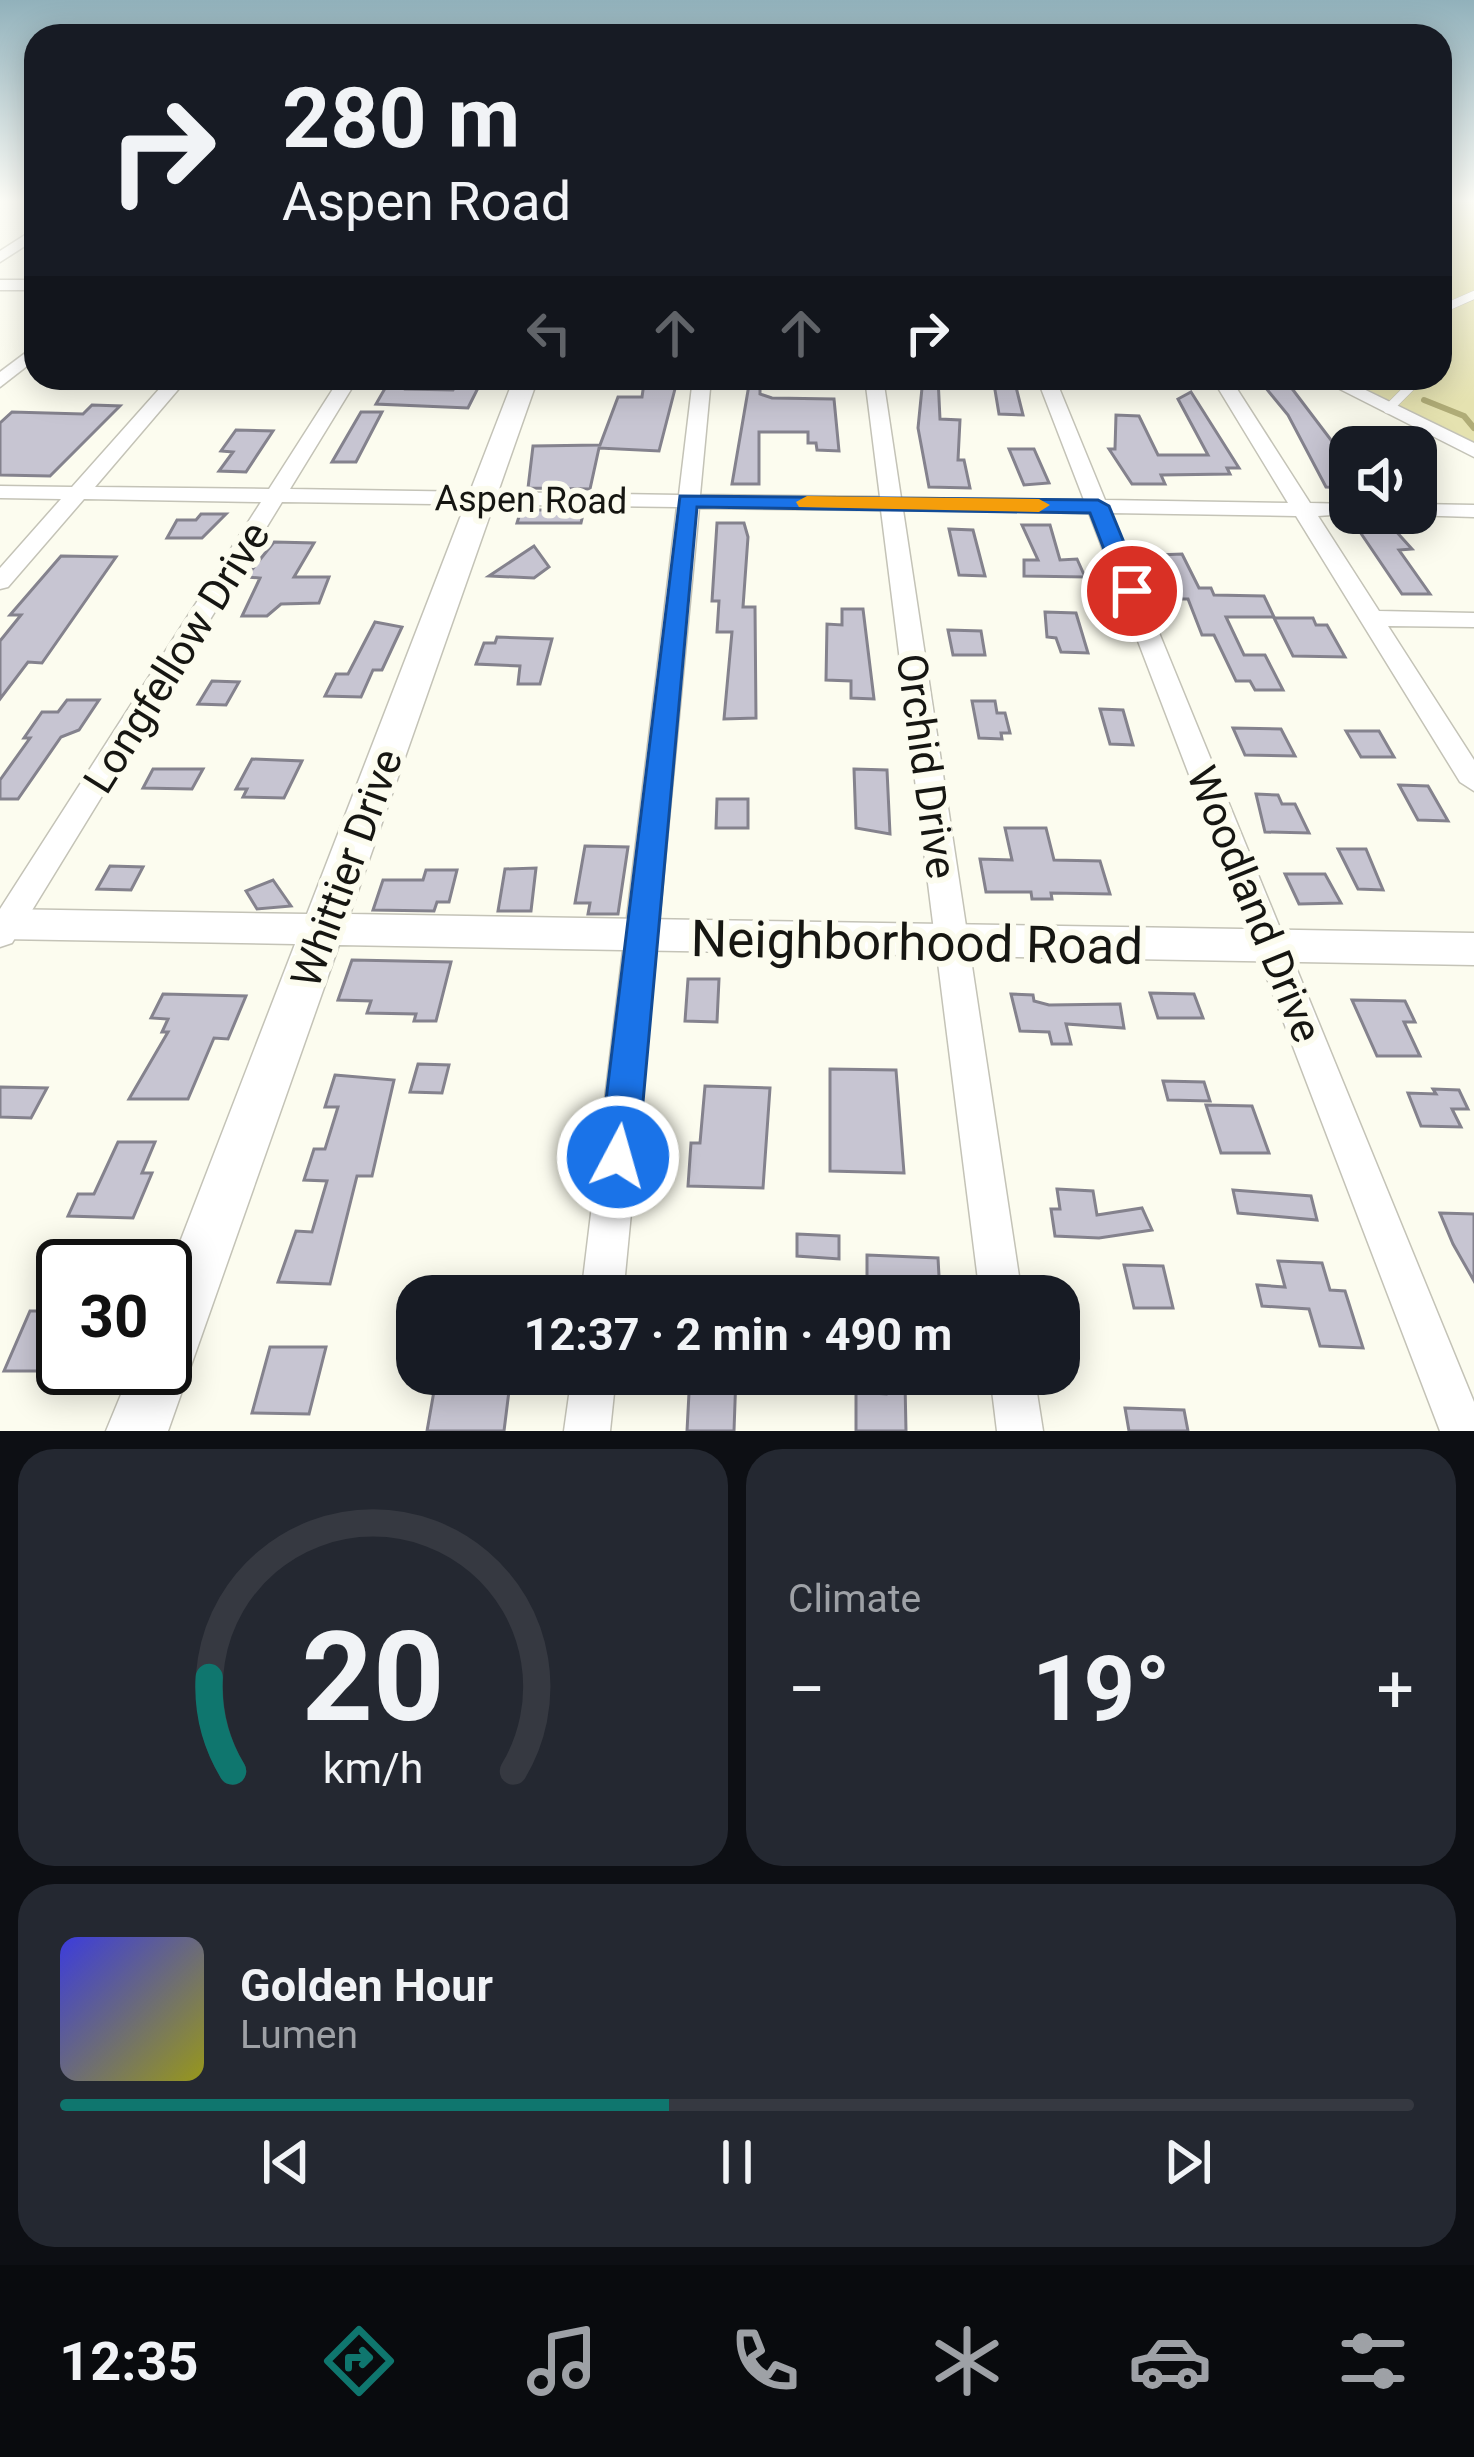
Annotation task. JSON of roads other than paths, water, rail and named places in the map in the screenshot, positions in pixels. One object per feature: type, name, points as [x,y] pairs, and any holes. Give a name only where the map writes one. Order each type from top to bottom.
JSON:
[{"type":"street","points":[[0,382],[24,361]]},
{"type":"street","points":[[0,582],[168,390]]},
{"type":"street","name":"Longfellow Drive","points":[[2,928],[342,390]]},
{"type":"street","name":"Whittier Drive","points":[[192,1285],[521,390]]},
{"type":"street","points":[[604,1275],[701,390]]},
{"type":"street","name":"Orchid Drive","points":[[876,390],[998,1275]]},
{"type":"street","name":"Woodland Drive","points":[[1051,390],[1463,1431]]},
{"type":"street","points":[[1228,390],[1469,767]]},
{"type":"street","points":[[1351,390],[1474,451]]},
{"type":"street","name":"Aspen Road","points":[[0,492],[1329,510]]},
{"type":"street","points":[[1437,510],[1474,511]]},
{"type":"street","points":[[1375,618],[1474,620]]},
{"type":"street","name":"Neighborhood Road","points":[[2,928],[1474,949]]},
{"type":"street","points":[[137,1431],[151,1395]]},
{"type":"street","points":[[587,1431],[591,1395]]},
{"type":"street","points":[[1015,1395],[1020,1431]]},
{"type":"lane","points":[[1388,409],[1407,390]]},
{"type":"waterway","points":[[1424,400],[1464,416],[1474,428]]}]
